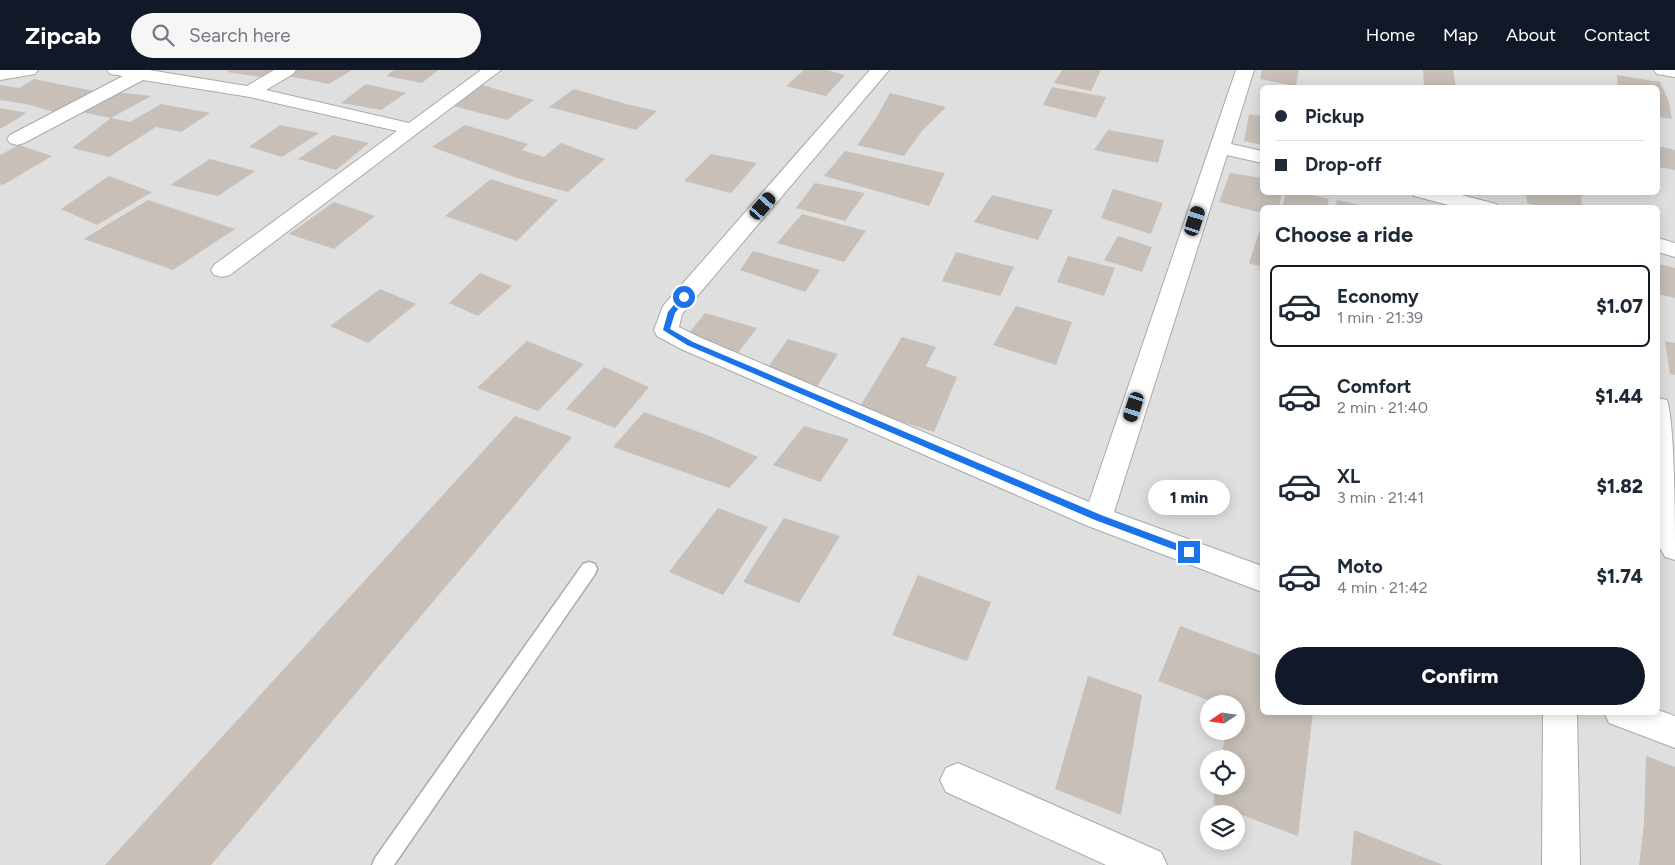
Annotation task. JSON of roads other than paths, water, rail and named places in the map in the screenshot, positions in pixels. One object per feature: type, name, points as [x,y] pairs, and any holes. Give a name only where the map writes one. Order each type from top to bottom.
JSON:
[{"type":"street","points":[[0,75],[29,70]]},
{"type":"street","points":[[116,70],[250,92],[411,129]]},
{"type":"street","points":[[250,92],[287,70]]},
{"type":"street","points":[[222,270],[492,70]]},
{"type":"street","points":[[880,70],[671,312],[666,330],[690,344],[1098,518],[1260,578]]},
{"type":"street","points":[[1098,518],[1245,70]]},
{"type":"street","points":[[1663,70],[1675,72]]},
{"type":"street","points":[[17,139],[141,74]]},
{"type":"street","points":[[1219,147],[1260,157]]},
{"type":"street","points":[[1434,195],[1476,205]]},
{"type":"street","points":[[1660,246],[1675,250]]},
{"type":"street","points":[[1660,424],[1675,548]]},
{"type":"street","points":[[1560,715],[1561,865]]},
{"type":"street","points":[[1629,715],[1675,732]]},
{"type":"street","points":[[958,780],[1148,865]]},
{"type":"lane","points":[[382,865],[590,569]]}]
